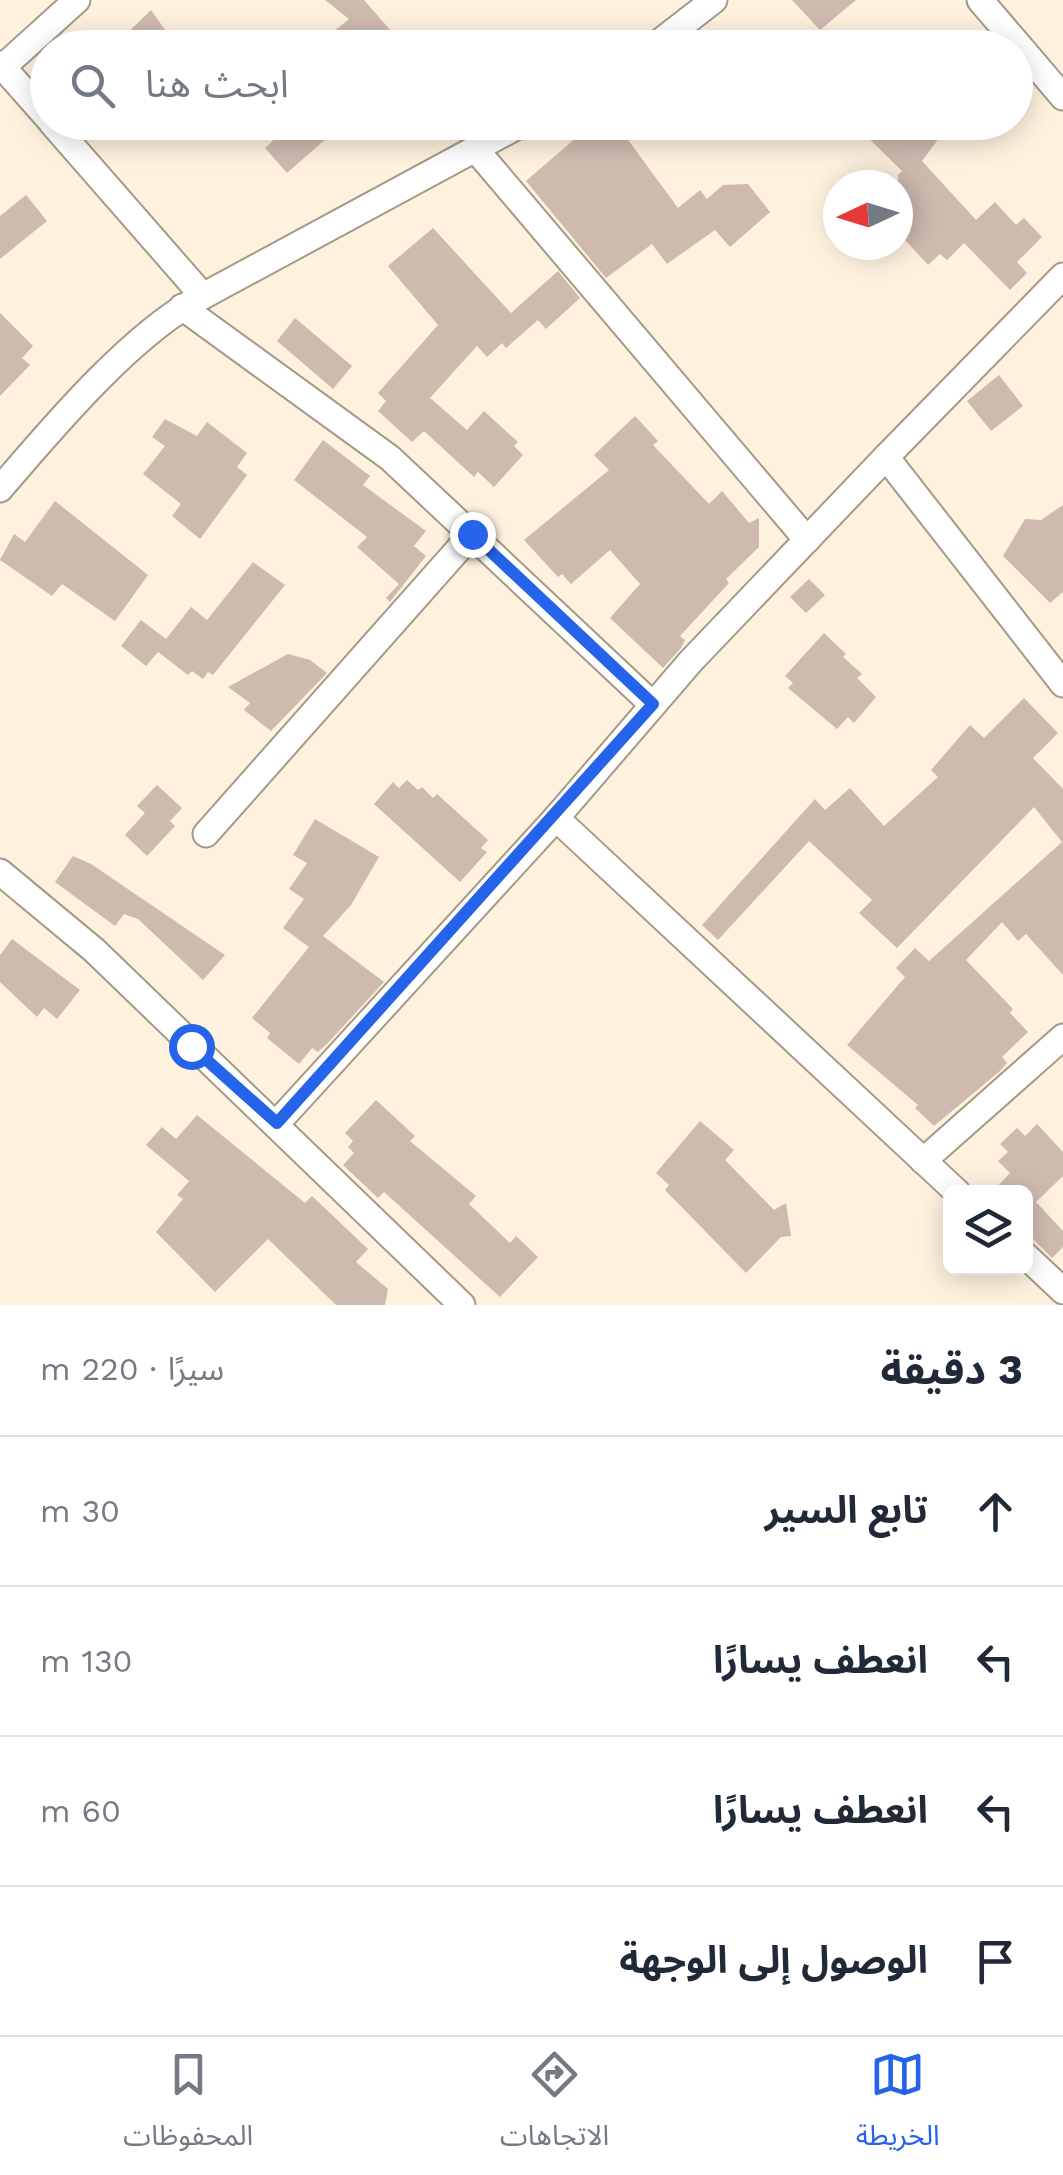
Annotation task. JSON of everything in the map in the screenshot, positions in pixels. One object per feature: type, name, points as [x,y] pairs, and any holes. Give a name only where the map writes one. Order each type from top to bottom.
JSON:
[{"type":"street","points":[[42,30],[77,0]]},
{"type":"street","points":[[675,30],[714,0]]},
{"type":"street","points":[[980,0],[1006,30]]},
{"type":"street","points":[[30,41],[2,65],[30,98]]},
{"type":"street","points":[[1033,62],[1063,97]]},
{"type":"street","points":[[65,140],[192,301],[390,458],[653,704]]},
{"type":"street","points":[[0,489],[88,392],[192,301],[496,140]]},
{"type":"street","points":[[476,152],[807,540]]},
{"type":"street","points":[[277,1123],[556,818],[653,704],[1063,276]]},
{"type":"street","points":[[886,457],[1063,684]]},
{"type":"street","points":[[206,834],[472,534]]},
{"type":"street","points":[[556,818],[949,1185]]},
{"type":"street","points":[[0,872],[94,950],[462,1305]]},
{"type":"street","points":[[923,1161],[1063,1037]]},
{"type":"street","points":[[1033,1263],[1063,1291]]},
{"type":"building","points":[[325,0],[364,0],[390,30],[335,30],[349,19]]},
{"type":"building","points":[[792,0],[856,0],[820,30]]},
{"type":"building","points":[[151,10],[165,30],[130,30]]},
{"type":"building","points":[[274,140],[325,140],[287,173],[265,148]]},
{"type":"building","points":[[573,140],[628,140],[678,208],[700,190],[707,199],[723,185],[748,184],[770,212],[730,247],[715,230],[667,264],[652,244],[606,278],[526,181]]},
{"type":"building","points":[[870,140],[938,140],[922,161],[976,220],[995,202],[1016,225],[1024,218],[1042,237],[1017,262],[1027,273],[1010,290],[964,243],[947,260],[940,254],[928,265],[913,248],[913,170],[901,170]]},
{"type":"building","points":[[26,195],[47,221],[0,259],[0,216]]},
{"type":"building","points":[[433,228],[511,313],[558,271],[580,298],[546,329],[538,320],[506,348],[502,343],[487,357],[477,346],[430,398],[467,430],[484,411],[518,442],[514,446],[523,455],[494,487],[478,472],[474,477],[424,431],[412,442],[378,411],[386,401],[378,393],[438,325],[388,266]]},
{"type":"building","points":[[0,313],[33,346],[22,358],[30,365],[0,396]]},
{"type":"building","points":[[295,318],[352,366],[333,389],[277,341]]},
{"type":"building","points":[[999,375],[1023,406],[991,431],[967,401]]},
{"type":"building","points":[[635,416],[658,441],[653,445],[709,504],[722,491],[749,523],[759,518],[759,547],[726,579],[729,583],[680,636],[685,640],[681,648],[663,668],[610,618],[640,584],[610,550],[571,584],[562,574],[558,577],[524,540],[609,470],[594,455]]},
{"type":"building","points":[[165,419],[197,436],[207,422],[247,453],[237,467],[247,475],[200,539],[172,516],[181,504],[143,474],[165,446],[152,437]]},
{"type":"building","points":[[323,440],[370,476],[363,485],[426,531],[414,546],[426,556],[390,602],[386,598],[399,584],[357,547],[367,537],[294,480]]},
{"type":"building","points":[[55,501],[148,575],[115,621],[62,584],[52,596],[0,560],[14,534],[25,542]]},
{"type":"building","points":[[1063,505],[1063,592],[1050,603],[1003,556],[1025,519],[1041,520]]},
{"type":"building","points":[[253,562],[285,585],[213,675],[208,672],[203,679],[192,671],[188,675],[158,652],[146,666],[121,646],[141,620],[166,639],[191,607],[207,620]]},
{"type":"building","points":[[809,579],[825,595],[806,613],[790,597]]},
{"type":"building","points":[[824,633],[846,654],[843,657],[862,674],[857,678],[876,697],[854,723],[848,717],[837,729],[788,688],[793,683],[785,676]]},
{"type":"building","points":[[288,654],[310,660],[327,673],[271,731],[244,710],[250,703],[228,687]]},
{"type":"building","points":[[1024,698],[1058,733],[1033,758],[1063,789],[1063,975],[1026,934],[1018,941],[1002,922],[966,960],[1013,1009],[1010,1013],[1028,1032],[1002,1057],[1007,1063],[1000,1071],[934,1126],[915,1108],[918,1105],[847,1045],[905,977],[896,968],[915,948],[929,961],[1062,842],[1034,807],[897,948],[859,913],[872,900],[809,841],[718,940],[702,925],[815,799],[825,810],[850,788],[884,826],[938,777],[931,770],[970,725],[984,738]]},
{"type":"building","points":[[407,780],[433,798],[437,794],[488,840],[481,848],[487,852],[460,882],[374,804],[393,782],[399,788]]},
{"type":"building","points":[[157,785],[182,808],[170,821],[175,826],[147,856],[125,835],[145,813],[137,806]]},
{"type":"building","points":[[315,819],[379,857],[351,905],[323,936],[384,982],[327,1044],[318,1052],[312,1048],[299,1064],[267,1038],[270,1033],[252,1018],[309,947],[283,928],[304,899],[289,889],[307,863],[293,855]]},
{"type":"building","points":[[73,856],[91,864],[225,955],[203,980],[138,919],[124,914],[115,926],[55,882]]},
{"type":"building","points":[[12,939],[80,990],[57,1019],[44,1008],[37,1017],[0,982],[0,955]]},
{"type":"building","points":[[376,1100],[415,1136],[410,1141],[476,1196],[469,1204],[510,1243],[516,1236],[538,1257],[500,1297],[384,1192],[378,1198],[343,1165],[354,1153],[348,1147],[353,1141],[345,1133]]},
{"type":"building","points":[[197,1115],[305,1203],[312,1196],[368,1249],[356,1262],[388,1289],[385,1305],[336,1305],[268,1239],[215,1292],[156,1232],[183,1199],[177,1195],[189,1181],[146,1145],[162,1127],[176,1139]]},
{"type":"building","points":[[700,1121],[734,1150],[725,1160],[774,1210],[786,1203],[791,1236],[781,1237],[746,1273],[665,1190],[669,1185],[656,1173]]},
{"type":"building","points":[[1037,1124],[1063,1152],[1063,1176],[1036,1202],[1063,1231],[1063,1247],[1052,1258],[1033,1239],[1033,1185],[999,1185],[1010,1173],[998,1161],[1008,1152],[1000,1144],[1017,1128],[1025,1136]]},
{"type":"route","points":[[191,1046],[277,1123],[410,980],[538,833],[556,818],[653,704],[472,534]]}]
